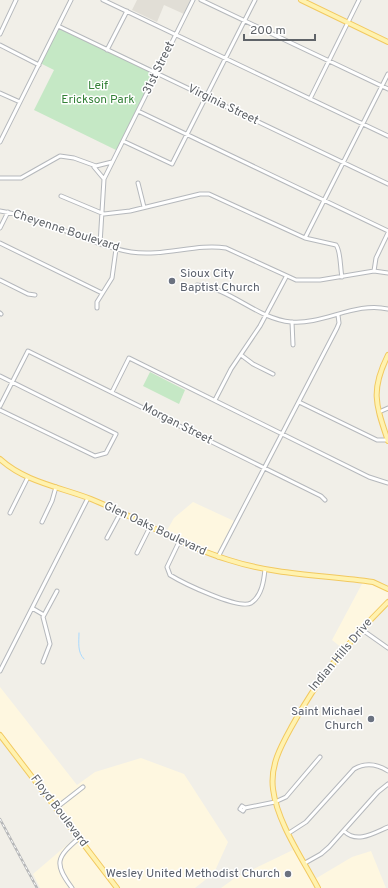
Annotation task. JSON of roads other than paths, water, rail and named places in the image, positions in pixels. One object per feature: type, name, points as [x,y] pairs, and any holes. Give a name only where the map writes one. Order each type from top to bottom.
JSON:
[{"type":"main road","points":[[301,0],[388,42]]},
{"type":"main road","points":[[388,356],[380,371],[376,387],[379,412],[388,441]]},
{"type":"main road","name":"Glen Oaks Boulevard","points":[[0,460],[28,477],[88,498],[121,512],[179,542],[218,557],[265,569],[373,582],[388,589]]},
{"type":"main road","name":"Indian Hills Drive","points":[[318,888],[289,833],[275,802],[273,771],[281,746],[313,688],[361,629],[388,602]]},
{"type":"main road","name":"Floyd Boulevard","points":[[0,735],[118,888]]},
{"type":"street","points":[[0,34],[16,0]]},
{"type":"street","points":[[0,141],[72,0]]},
{"type":"street","points":[[103,0],[388,136]]},
{"type":"street","name":"31st Street","points":[[104,179],[193,0]]},
{"type":"street","points":[[201,0],[388,89]]},
{"type":"street","points":[[123,141],[172,164],[255,0]]},
{"type":"street","points":[[310,99],[359,0]]},
{"type":"street","points":[[108,50],[127,11]]},
{"type":"street","name":"Virginia Street","points":[[58,26],[388,184]]},
{"type":"street","points":[[0,45],[39,65]]},
{"type":"street","points":[[305,238],[388,74]]},
{"type":"street","points":[[0,93],[20,102]]},
{"type":"street","points":[[138,111],[388,232],[376,258],[374,271]]},
{"type":"street","points":[[0,178],[21,178],[60,156],[74,158],[92,165],[104,166],[112,162]]},
{"type":"street","points":[[92,165],[104,179],[100,244]]},
{"type":"street","points":[[138,183],[144,207]]},
{"type":"street","points":[[61,196],[102,214],[124,212],[200,194],[209,194],[305,238],[336,245],[339,251],[342,277]]},
{"type":"street","name":"Cheyenne Boulevard","points":[[0,211],[45,222],[116,249],[153,254],[221,248],[235,252],[286,277],[303,280],[320,280],[374,271],[388,272]]},
{"type":"street","points":[[0,228],[8,212]]},
{"type":"street","points":[[0,243],[102,293]]},
{"type":"street","points":[[96,308],[97,302],[112,278],[116,249]]},
{"type":"street","points":[[215,400],[230,369],[241,355],[266,314],[286,277]]},
{"type":"street","points":[[0,280],[28,294],[35,295]]},
{"type":"street","points":[[197,285],[220,292],[266,314],[292,322],[338,315],[368,308],[388,309]]},
{"type":"street","points":[[218,557],[337,328],[339,323],[338,315]]},
{"type":"street","points":[[292,322],[293,345]]},
{"type":"street","name":"Morgan Street","points":[[12,382],[28,351],[321,496],[325,500]]},
{"type":"street","points":[[241,355],[253,364],[274,374]]},
{"type":"street","points":[[112,392],[130,358],[369,477],[388,482]]},
{"type":"street","points":[[0,376],[116,434],[106,453],[95,456],[0,410]]},
{"type":"street","points":[[0,406],[12,382]]},
{"type":"street","points":[[298,402],[377,440],[388,441]]},
{"type":"street","points":[[379,412],[388,408]]},
{"type":"street","points":[[10,512],[28,477]]},
{"type":"street","points":[[42,522],[52,501],[56,487]]},
{"type":"street","points":[[0,671],[88,498]]},
{"type":"street","points":[[107,538],[121,512]]},
{"type":"street","points":[[137,553],[150,527]]},
{"type":"street","points":[[179,542],[167,567],[170,575],[211,594],[241,604],[248,604],[256,599],[262,585],[265,569]]},
{"type":"street","points":[[43,662],[50,644],[43,617],[57,591]]},
{"type":"street","points":[[32,608],[44,615]]},
{"type":"street","points":[[361,629],[388,648]]},
{"type":"street","points":[[245,808],[275,802],[286,797],[320,757]]},
{"type":"street","points":[[289,833],[306,822],[354,769],[360,766],[372,764],[388,771]]},
{"type":"street","points":[[305,863],[321,854],[344,831],[378,792],[388,784]]},
{"type":"street","points":[[56,808],[83,787]]},
{"type":"street","points":[[344,831],[351,836],[359,838],[388,828]]},
{"type":"street","points":[[72,888],[61,872],[59,859],[63,852],[79,838]]},
{"type":"waterway","points":[[79,633],[79,650],[84,659]]},
{"type":"railway","points":[[0,819],[37,888]]},
{"type":"place","name":"Sioux City Baptist Church","points":[[172,281]]},
{"type":"place","name":"Saint Michael Church","points":[[371,719]]},
{"type":"place","name":"Wesley United Methodist Church","points":[[288,874]]},
{"type":"park label","name":"Leif Erickson Park","points":[[98,93]]}]
